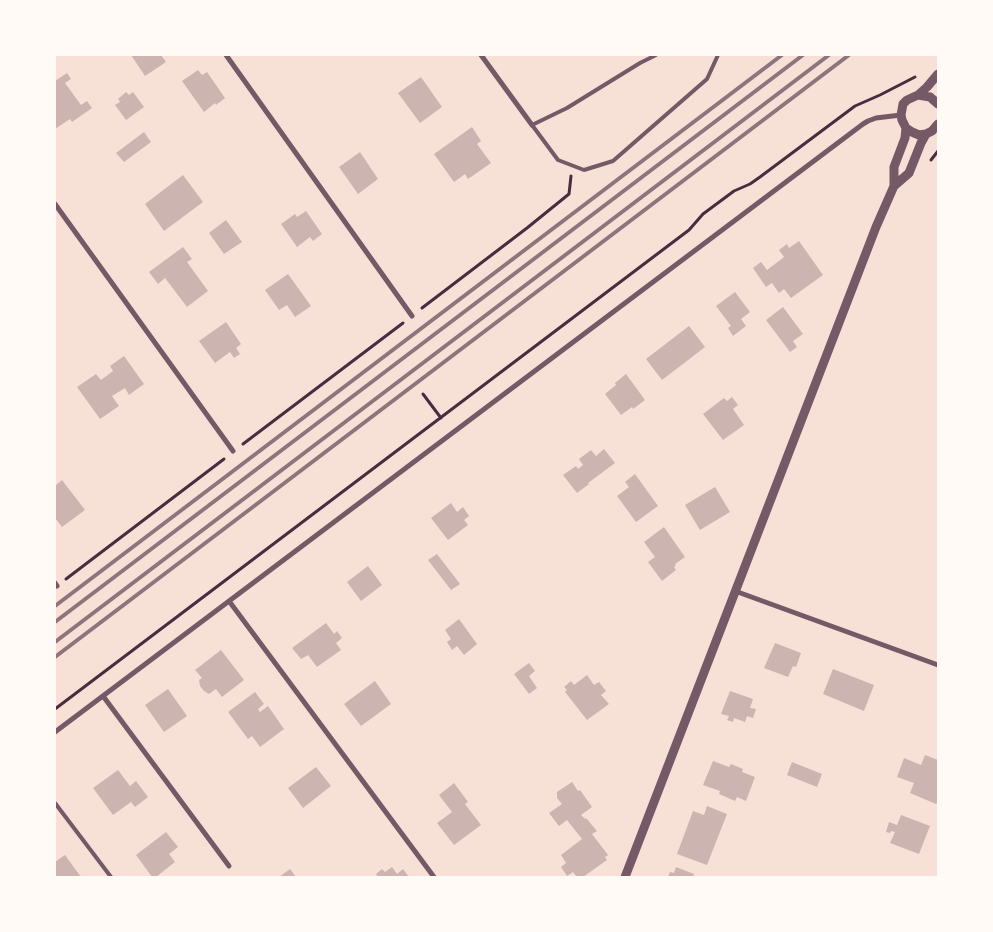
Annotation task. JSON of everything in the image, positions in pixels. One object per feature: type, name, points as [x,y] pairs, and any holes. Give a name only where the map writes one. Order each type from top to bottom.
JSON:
[{"type":"street","points":[[226,55],[412,316]]},
{"type":"street","points":[[481,55],[532,125]]},
{"type":"street","points":[[938,74],[918,95],[903,104],[901,114],[906,128],[919,135],[932,131],[938,124]]},
{"type":"street","points":[[918,95],[930,97],[938,104]]},
{"type":"street","points":[[55,732],[863,124],[876,118],[901,114]]},
{"type":"street","points":[[625,877],[876,227],[894,186],[894,167],[905,138],[906,128]]},
{"type":"street","points":[[894,186],[909,173],[926,134]]},
{"type":"street","points":[[55,204],[233,451]]},
{"type":"street","points":[[736,591],[938,665]]},
{"type":"street","points":[[229,601],[434,877]]},
{"type":"street","points":[[104,696],[229,866]]},
{"type":"lane","points":[[656,55],[567,108],[532,125],[558,160],[584,170],[613,162],[707,79],[718,55]]},
{"type":"lane","points":[[55,803],[111,877]]},
{"type":"path","points":[[55,709],[689,230],[703,214],[734,190],[750,184],[850,110],[920,74]]},
{"type":"path","points":[[56,584],[412,316],[569,194],[572,166]]},
{"type":"path","points":[[423,394],[441,418]]},
{"type":"building","points":[[131,55],[161,55],[166,62],[145,76]]},
{"type":"building","points":[[198,70],[202,75],[207,72],[225,98],[204,112],[182,81]]},
{"type":"building","points":[[67,73],[71,79],[65,83],[81,105],[87,101],[92,108],[72,122],[70,119],[55,129],[55,81]]},
{"type":"building","points":[[421,77],[442,107],[420,123],[398,93]]},
{"type":"building","points":[[126,92],[129,95],[133,92],[144,107],[126,120],[115,105],[120,102],[118,99]]},
{"type":"building","points":[[472,127],[481,141],[477,144],[491,163],[468,179],[465,174],[454,182],[434,154]]},
{"type":"building","points":[[144,132],[151,142],[124,162],[116,153]]},
{"type":"building","points":[[360,152],[378,179],[358,194],[339,167]]},
{"type":"building","points":[[183,175],[203,202],[164,231],[145,204]]},
{"type":"building","points":[[306,211],[322,234],[313,241],[310,237],[297,247],[281,224],[295,214],[297,217]]},
{"type":"building","points":[[226,220],[242,242],[224,254],[209,233]]},
{"type":"building","points":[[799,241],[823,275],[791,298],[784,289],[779,293],[772,283],[766,287],[753,268],[761,262],[767,270],[784,257],[779,250],[787,244],[789,248]]},
{"type":"building","points":[[183,247],[192,259],[187,262],[208,291],[187,307],[165,278],[158,284],[149,272]]},
{"type":"building","points":[[288,274],[311,306],[295,317],[287,305],[279,310],[265,290]]},
{"type":"building","points":[[735,292],[750,312],[741,319],[746,326],[733,336],[728,328],[731,326],[716,306]]},
{"type":"building","points":[[783,307],[803,334],[793,341],[797,347],[790,352],[766,320]]},
{"type":"building","points":[[226,322],[241,344],[236,348],[240,354],[234,358],[230,352],[215,363],[199,341]]},
{"type":"building","points":[[689,326],[705,347],[662,380],[646,359]]},
{"type":"building","points":[[124,356],[144,384],[129,395],[125,388],[112,396],[119,406],[100,419],[77,387],[96,374],[101,380],[113,371],[110,366]]},
{"type":"building","points":[[626,374],[645,400],[621,415],[605,394]]},
{"type":"building","points":[[732,397],[738,405],[733,409],[744,425],[723,440],[703,414],[724,398],[727,401]]},
{"type":"building","points":[[604,449],[615,463],[577,493],[563,475],[576,466],[578,469],[583,465],[579,459],[591,450],[596,456]]},
{"type":"building","points":[[635,474],[658,506],[636,522],[617,496],[629,487],[625,482]]},
{"type":"building","points":[[62,480],[85,510],[62,527],[55,518],[55,486]]},
{"type":"building","points":[[715,487],[730,512],[700,530],[685,505]]},
{"type":"building","points":[[451,503],[457,512],[463,507],[469,516],[464,520],[468,525],[448,540],[431,518]]},
{"type":"building","points":[[664,527],[685,557],[675,564],[676,570],[662,581],[648,562],[655,557],[644,542]]},
{"type":"building","points":[[437,554],[460,584],[451,590],[428,560]]},
{"type":"building","points":[[368,566],[382,585],[361,601],[347,582]]},
{"type":"building","points":[[459,619],[477,644],[464,655],[457,646],[452,650],[447,642],[451,639],[445,630]]},
{"type":"building","points":[[326,623],[334,634],[337,631],[342,638],[336,643],[341,650],[317,667],[308,655],[301,659],[292,648]]},
{"type":"building","points":[[775,643],[801,653],[796,667],[793,666],[788,677],[764,668]]},
{"type":"building","points":[[221,650],[244,680],[222,697],[216,689],[209,694],[204,691],[200,686],[199,680],[202,678],[195,670]]},
{"type":"building","points":[[529,663],[535,671],[529,676],[537,688],[529,694],[514,674]]},
{"type":"building","points":[[833,669],[874,685],[864,711],[823,694]]},
{"type":"building","points":[[587,675],[594,685],[599,682],[606,691],[601,695],[609,704],[587,720],[565,692],[567,690],[564,687],[571,681],[574,685]]},
{"type":"building","points":[[375,681],[391,704],[361,726],[344,704]]},
{"type":"building","points":[[168,689],[187,716],[164,732],[145,705]]},
{"type":"building","points":[[730,691],[753,699],[750,708],[756,709],[753,718],[747,716],[745,722],[734,718],[733,722],[727,720],[729,716],[721,714]]},
{"type":"building","points":[[255,692],[264,704],[258,709],[260,712],[268,706],[284,729],[260,747],[252,736],[248,739],[228,712]]},
{"type":"building","points":[[925,755],[938,760],[938,802],[936,804],[910,793],[914,783],[897,777],[904,758],[921,765]]},
{"type":"building","points":[[713,761],[729,767],[731,764],[743,769],[742,772],[755,777],[746,801],[737,797],[735,801],[719,794],[720,791],[703,785]]},
{"type":"building","points":[[792,762],[822,774],[817,787],[787,775]]},
{"type":"building","points":[[316,767],[331,786],[303,808],[288,788]]},
{"type":"building","points":[[118,770],[130,786],[136,781],[148,797],[135,807],[131,802],[113,815],[93,788]]},
{"type":"building","points":[[572,782],[592,807],[581,815],[597,831],[592,834],[608,855],[605,857],[607,860],[583,877],[577,877],[573,872],[567,876],[561,867],[566,863],[561,855],[582,839],[567,820],[559,826],[549,813],[562,804],[557,798],[557,792]]},
{"type":"building","points":[[454,783],[468,802],[465,804],[481,825],[454,845],[437,823],[452,812],[439,795]]},
{"type":"building","points":[[707,806],[727,814],[707,865],[677,854],[693,811],[704,815]]},
{"type":"building","points":[[901,815],[930,826],[919,854],[890,843],[895,832],[886,832],[889,822],[897,825]]},
{"type":"building","points":[[166,832],[178,847],[169,854],[175,862],[156,877],[152,877],[136,855]]},
{"type":"building","points":[[65,855],[81,877],[55,877],[55,862]]},
{"type":"building","points":[[392,867],[397,874],[403,869],[409,877],[378,877],[376,874],[382,869],[385,872]]},
{"type":"building","points":[[676,867],[694,874],[693,877],[668,877],[670,872],[674,873]]},
{"type":"building","points":[[290,869],[296,877],[279,877]]},
{"type":"railway","points":[[55,606],[782,55]]},
{"type":"railway","points":[[55,622],[803,55]]},
{"type":"railway","points":[[55,642],[829,55]]},
{"type":"railway","points":[[55,657],[849,55]]}]
